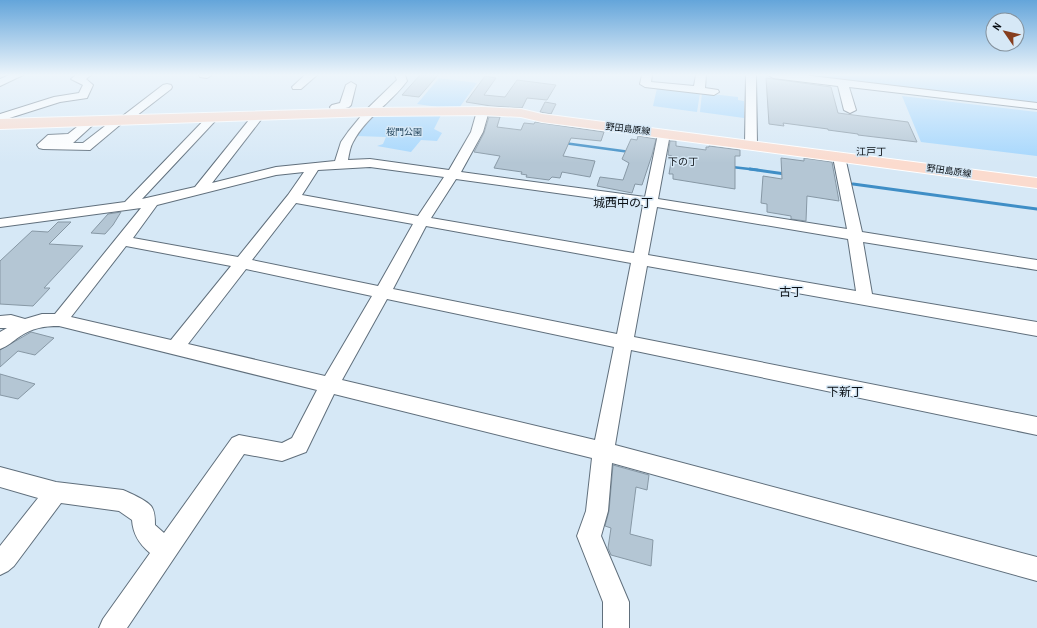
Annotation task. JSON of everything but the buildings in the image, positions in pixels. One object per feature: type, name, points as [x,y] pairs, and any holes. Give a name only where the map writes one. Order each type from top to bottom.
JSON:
[{"type":"main road","name":"野田島原線","points":[[0,124],[257,117],[370,112],[483,111],[521,113],[542,118],[1037,183]]},
{"type":"street","points":[[0,118],[42,104]]},
{"type":"street","points":[[92,121],[68,142],[86,147],[143,104]]},
{"type":"street","points":[[337,114],[336,107],[345,104]]},
{"type":"street","points":[[340,164],[347,142],[370,112],[378,104]]},
{"type":"street","points":[[751,104],[751,145]]},
{"type":"street","points":[[849,104],[850,110]]},
{"type":"street","points":[[1023,104],[1037,106]]},
{"type":"street","points":[[112,628],[239,444],[282,452],[298,445],[329,386],[422,221],[453,174],[477,132],[483,111]]},
{"type":"street","points":[[200,190],[257,117]]},
{"type":"street","points":[[152,202],[150,197],[166,173],[216,118]]},
{"type":"street","points":[[129,205],[216,118]]},
{"type":"street","points":[[616,628],[616,602],[589,536],[597,511],[603,451],[664,134]]},
{"type":"street","points":[[838,157],[855,235],[865,299]]},
{"type":"street","points":[[0,223],[152,202],[276,171],[340,164],[370,163],[650,202],[1037,265]]},
{"type":"street","points":[[175,348],[293,198],[314,167]]},
{"type":"street","points":[[293,198],[1037,329]]},
{"type":"street","points":[[59,320],[113,252],[124,241],[152,202]]},
{"type":"street","points":[[124,241],[242,263],[624,342],[1007,418],[1037,426]]},
{"type":"street","points":[[0,342],[24,325],[34,321],[59,320],[603,451],[1037,569]]},
{"type":"street","points":[[0,322],[11,321],[24,325]]},
{"type":"street","points":[[0,477],[56,492],[123,501],[143,514],[144,530],[157,544],[170,545]]},
{"type":"street","points":[[0,563],[6,558],[56,492]]},
{"type":"green space","points":[[419,104],[462,104],[459,108],[445,108]]},
{"type":"green space","points":[[653,104],[698,104],[697,112],[653,106]]},
{"type":"green space","points":[[701,104],[744,104],[744,118],[700,112]]},
{"type":"green space","points":[[905,104],[972,104],[1037,112],[1037,156],[921,142]]},
{"type":"green space","name":"桜門公園","points":[[442,113],[434,129],[442,133],[437,141],[421,140],[411,152],[377,146],[383,144],[386,137],[357,136],[369,119],[375,116]]},
{"type":"waterway","points":[[564,143],[630,152]]},
{"type":"waterway","points":[[668,158],[676,159]]},
{"type":"waterway","points":[[732,167],[753,169]]},
{"type":"waterway","points":[[753,169],[758,170]]},
{"type":"waterway","points":[[753,169],[785,174]]},
{"type":"waterway","points":[[853,184],[1037,209]]},
{"type":"district","name":"江戸丁","points":[[871,151]]},
{"type":"district","name":"下の丁","points":[[683,161]]},
{"type":"district","name":"城西中の丁","points":[[623,203]]},
{"type":"district","name":"古丁","points":[[791,292]]},
{"type":"district","name":"下新丁","points":[[845,392]]}]
